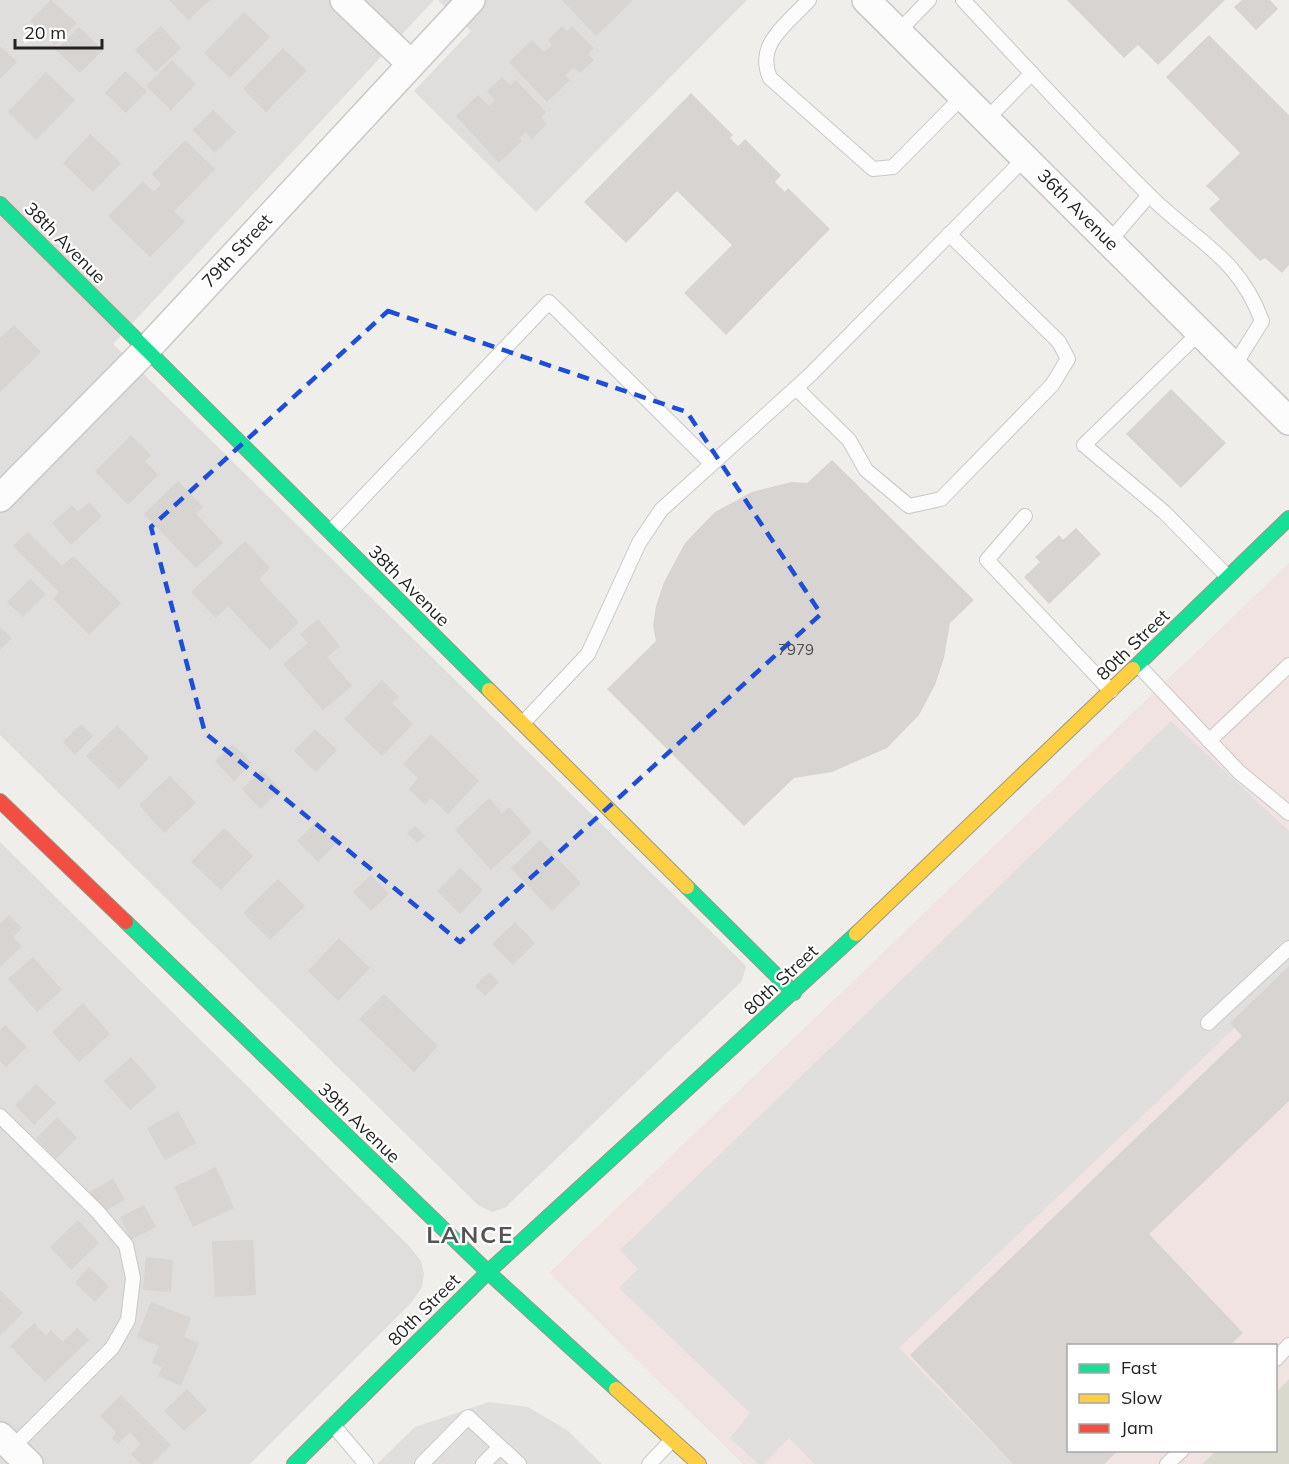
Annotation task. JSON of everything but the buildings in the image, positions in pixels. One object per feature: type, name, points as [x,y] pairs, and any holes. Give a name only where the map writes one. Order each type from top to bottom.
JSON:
[{"type":"street","points":[[344,0],[411,64]]},
{"type":"street","name":"79th Street","points":[[0,498],[146,350],[471,0]]},
{"type":"street","name":"36th Avenue","points":[[866,0],[1289,421]]},
{"type":"street","name":"38th Avenue","points":[[0,204],[794,993]]},
{"type":"street","name":"80th Street","points":[[294,1464],[488,1272],[794,993],[1289,518]]},
{"type":"street","name":"39th Avenue","points":[[0,801],[488,1272],[699,1464]]},
{"type":"lane","points":[[809,0],[768,44],[764,64],[770,78],[873,169],[893,167],[963,96]]},
{"type":"lane","points":[[898,32],[929,0]]},
{"type":"lane","points":[[966,1],[1149,195],[1231,266],[1252,295],[1262,321],[1234,366]]},
{"type":"lane","points":[[986,120],[1032,73]]},
{"type":"lane","points":[[523,723],[588,654],[639,543],[661,510],[796,388],[1025,158]]},
{"type":"lane","points":[[1109,242],[1149,195]]},
{"type":"lane","points":[[796,388],[849,440],[866,470],[909,506],[941,499],[1052,385],[1068,359],[1059,342],[949,234]]},
{"type":"lane","points":[[330,532],[549,302],[711,463]]},
{"type":"lane","points":[[1200,332],[1084,445],[1164,512],[1228,577]]},
{"type":"lane","points":[[1025,516],[987,560],[1111,691]]},
{"type":"lane","points":[[1138,665],[1239,772],[1289,813]]},
{"type":"lane","points":[[1209,741],[1289,665]]},
{"type":"lane","points":[[1208,1023],[1289,948]]},
{"type":"lane","points":[[0,1116],[97,1211],[126,1245],[133,1278],[128,1320],[112,1348],[14,1450]]},
{"type":"lane","points":[[1277,1357],[1289,1345]]},
{"type":"lane","points":[[422,1464],[468,1417],[519,1464]]},
{"type":"lane","points":[[333,1425],[366,1464]]},
{"type":"lane","points":[[648,1464],[672,1440]]},
{"type":"lane","points":[[483,1464],[500,1447]]},
{"type":"lane","points":[[1167,1464],[1180,1452]]},
{"type":"highlighted area","points":[[388,311],[687,412],[821,614],[460,942],[205,733],[151,527]]},
{"type":"shaded area","points":[[0,0],[434,0],[113,344],[746,966],[742,981],[506,1207],[492,1212],[478,1205],[0,735]]},
{"type":"shaded area","points":[[438,0],[747,0],[536,212],[414,91],[471,31]]},
{"type":"shaded area","points":[[1289,563],[1289,1379],[1277,1391],[1277,1344],[1067,1344],[1067,1452],[1215,1452],[1202,1464],[743,1464],[549,1273]]},
{"type":"shaded area","points":[[1171,721],[1289,831],[1289,976],[899,1348],[1013,1464],[814,1464],[789,1438],[764,1464],[758,1464],[730,1438],[750,1413],[619,1288],[638,1269],[620,1250]]},
{"type":"shaded area","points":[[0,842],[408,1245],[421,1261],[424,1274],[422,1287],[411,1303],[250,1464],[0,1464]]},
{"type":"shaded area","points":[[1289,1379],[1289,1464],[1202,1464],[1215,1452],[1277,1452],[1277,1391]]},
{"type":"shaded area","points":[[489,1402],[528,1407],[567,1430],[602,1464],[377,1464],[415,1427]]},
{"type":"traffic: fast","points":[[0,204],[489,690]]},
{"type":"traffic: fast","points":[[1133,669],[1289,518]]},
{"type":"traffic: fast","points":[[687,887],[794,993]]},
{"type":"traffic: fast","points":[[126,922],[488,1272],[616,1389]]},
{"type":"traffic: fast","points":[[294,1464],[488,1272],[856,934]]},
{"type":"traffic: slow","points":[[856,934],[1133,669]]},
{"type":"traffic: slow","points":[[489,690],[687,887]]},
{"type":"traffic: slow","points":[[616,1389],[699,1464]]},
{"type":"traffic: jam","points":[[0,801],[126,922]]},
{"type":"district","name":"LANCE","points":[[470,1235]]}]
